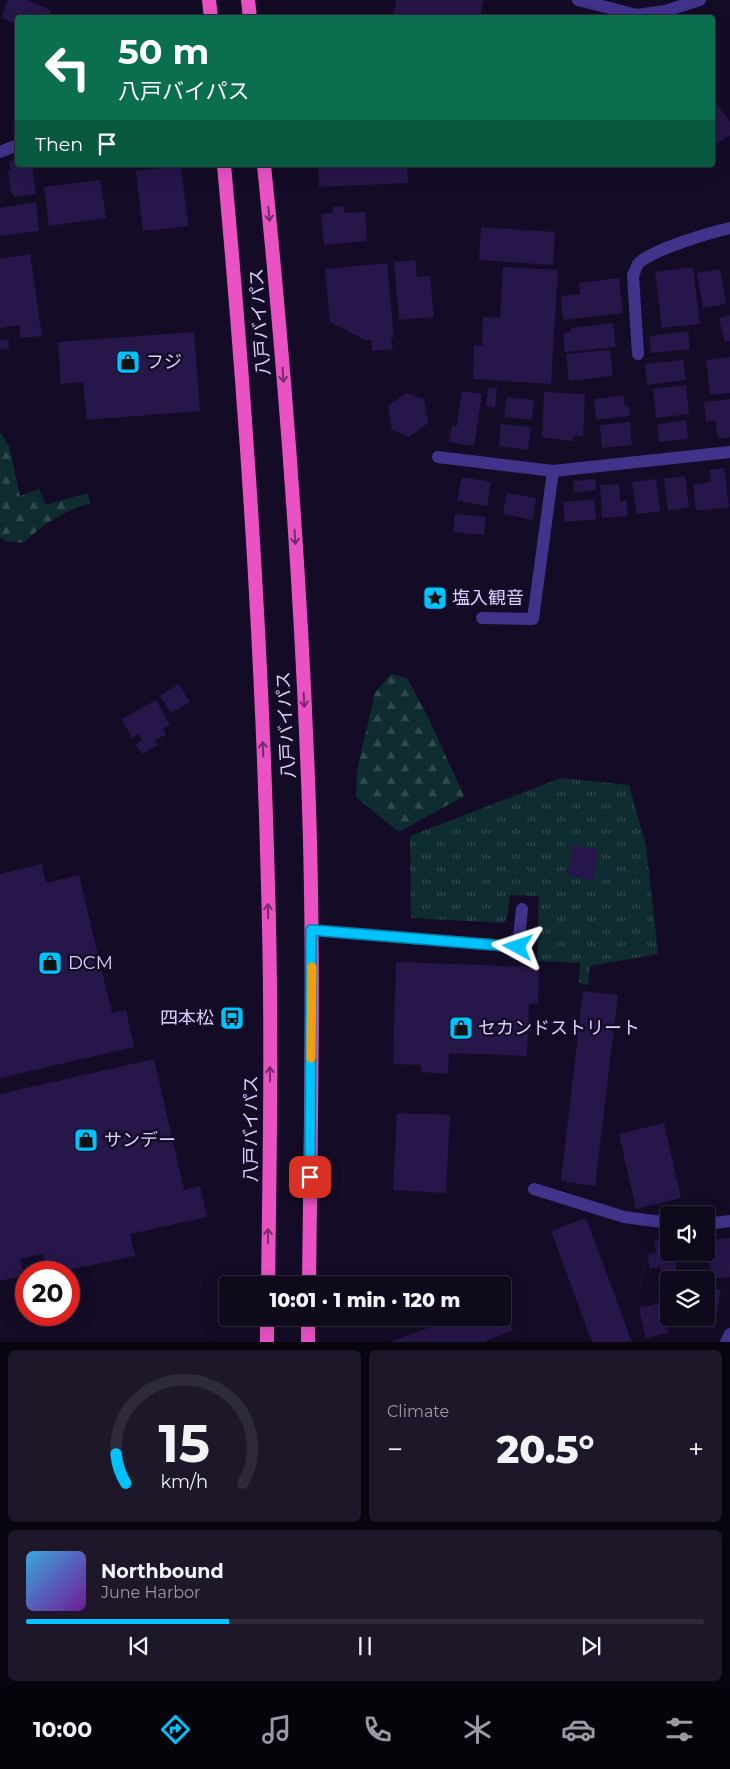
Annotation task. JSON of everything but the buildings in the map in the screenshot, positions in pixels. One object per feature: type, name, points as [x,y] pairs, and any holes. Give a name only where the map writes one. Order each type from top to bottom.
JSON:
[{"type":"highway","points":[[209,0],[211,15]]},
{"type":"highway","points":[[248,0],[250,15]]},
{"type":"highway","name":"八戸バイパス","points":[[224,167],[239,332],[255,568],[267,866],[270,1086],[268,1276]]},
{"type":"highway","name":"八戸バイパス","points":[[264,167],[295,534],[307,756],[311,930],[309,1276]]},
{"type":"highway","points":[[267,1326],[267,1342]]},
{"type":"highway","points":[[308,1326],[308,1342]]},
{"type":"street","points":[[244,15],[248,0]]},
{"type":"street","points":[[578,0],[638,15],[665,11],[700,0]]},
{"type":"street","points":[[0,152],[15,146]]},
{"type":"street","points":[[638,354],[633,275],[638,265],[646,258],[682,243],[730,228]]},
{"type":"street","points":[[438,457],[553,471],[730,452]]},
{"type":"street","points":[[482,618],[533,619],[553,471]]},
{"type":"street","points":[[311,930],[518,947],[522,909]]},
{"type":"street","points":[[534,1189],[624,1217],[660,1223]]},
{"type":"street","points":[[715,1223],[730,1222]]},
{"type":"street","points":[[726,1342],[730,1334]]},
{"type":"green space","points":[[0,432],[9,446],[20,496],[39,489],[46,505],[88,493],[90,503],[54,519],[23,543],[6,541],[0,537]]},
{"type":"green space","points":[[391,674],[407,678],[427,715],[464,796],[399,832],[356,797],[357,770],[375,693]]},
{"type":"green space","points":[[561,778],[629,785],[646,846],[658,954],[590,966],[588,985],[579,983],[580,963],[537,961],[539,896],[510,895],[507,918],[503,923],[411,918],[410,836]]},
{"type":"slow traffic","points":[[311,1058],[312,967]]},
{"type":"place","name":"フジ","points":[[128,362]]},
{"type":"place","name":"塩入観音","points":[[435,598]]},
{"type":"place","name":"DCM","points":[[50,963]]},
{"type":"place","name":"四本松","points":[[232,1018]]},
{"type":"place","name":"セカンドストリート","points":[[461,1028]]},
{"type":"place","name":"サンデー","points":[[86,1140]]},
{"type":"route","points":[[310,1177],[311,930],[518,947]]}]
